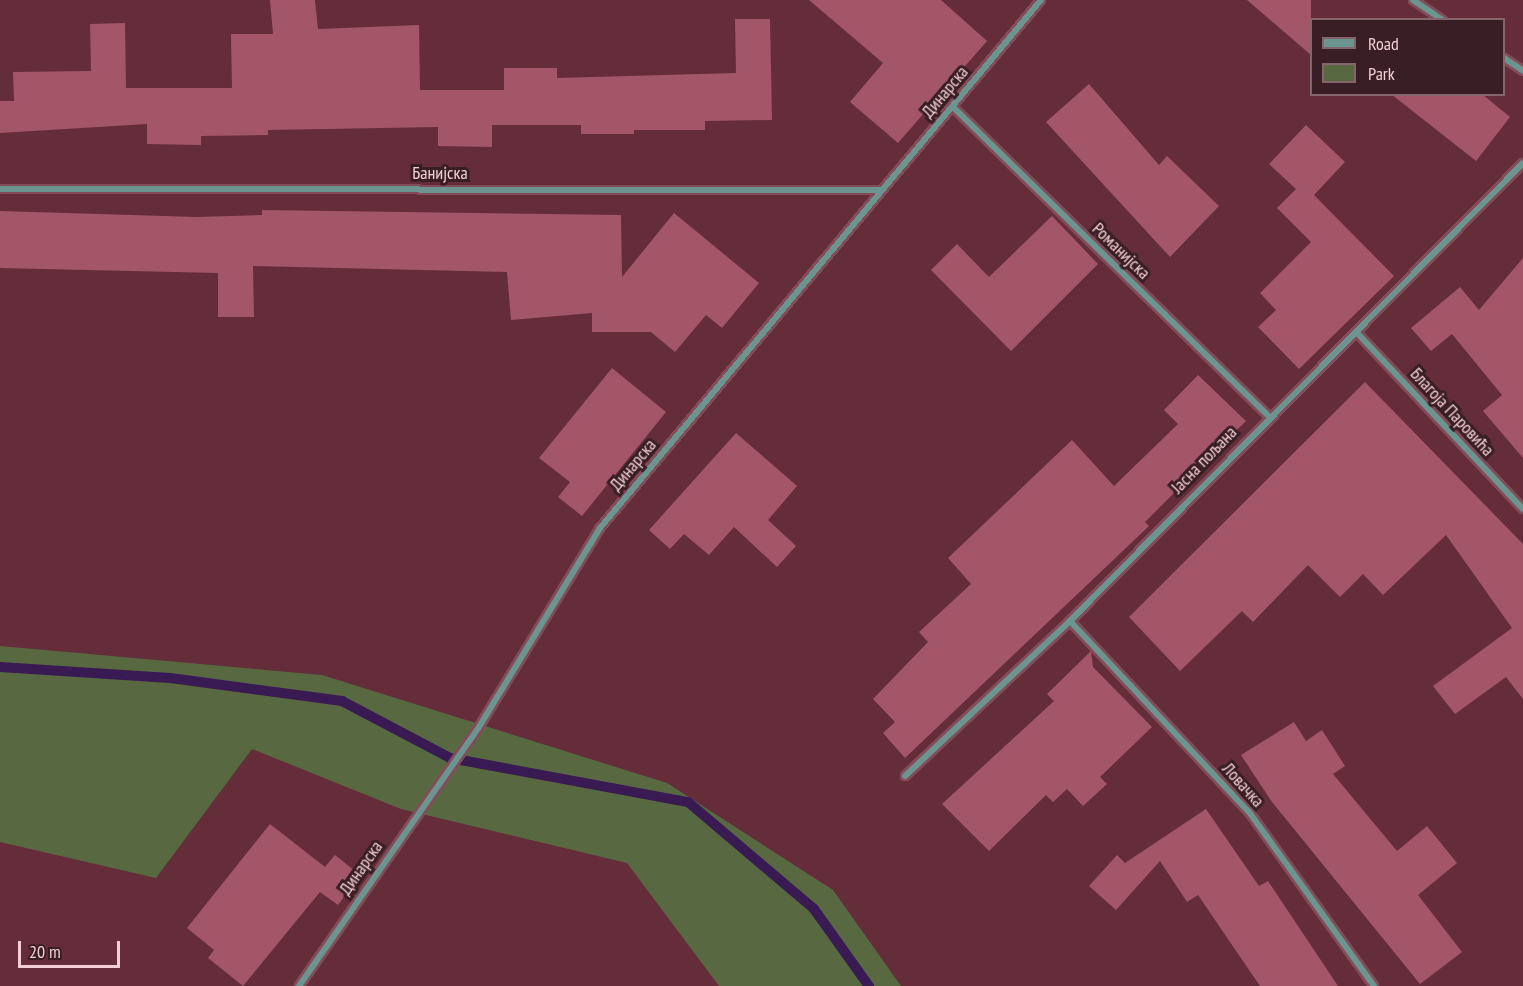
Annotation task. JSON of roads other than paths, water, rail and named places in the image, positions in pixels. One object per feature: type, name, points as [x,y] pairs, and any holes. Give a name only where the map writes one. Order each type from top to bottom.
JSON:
[{"type":"street","name":"Динарска","points":[[299,986],[479,727],[600,528],[879,190],[1041,0]]},
{"type":"street","points":[[1413,0],[1440,18]]},
{"type":"street","points":[[1505,59],[1523,71]]},
{"type":"street","name":"Романијска","points":[[952,107],[1269,416]]},
{"type":"street","name":"Јасна пољана","points":[[905,776],[1070,621],[1269,416],[1359,335],[1523,164]]},
{"type":"street","name":"Банијска","points":[[0,189],[879,190]]},
{"type":"street","name":"Благоја Паровића","points":[[1359,335],[1523,509]]},
{"type":"street","name":"Ловачка","points":[[1070,621],[1249,812],[1374,986]]},
{"type":"waterway","points":[[0,667],[170,678],[342,701],[450,758],[688,802],[814,909],[869,986]]}]
